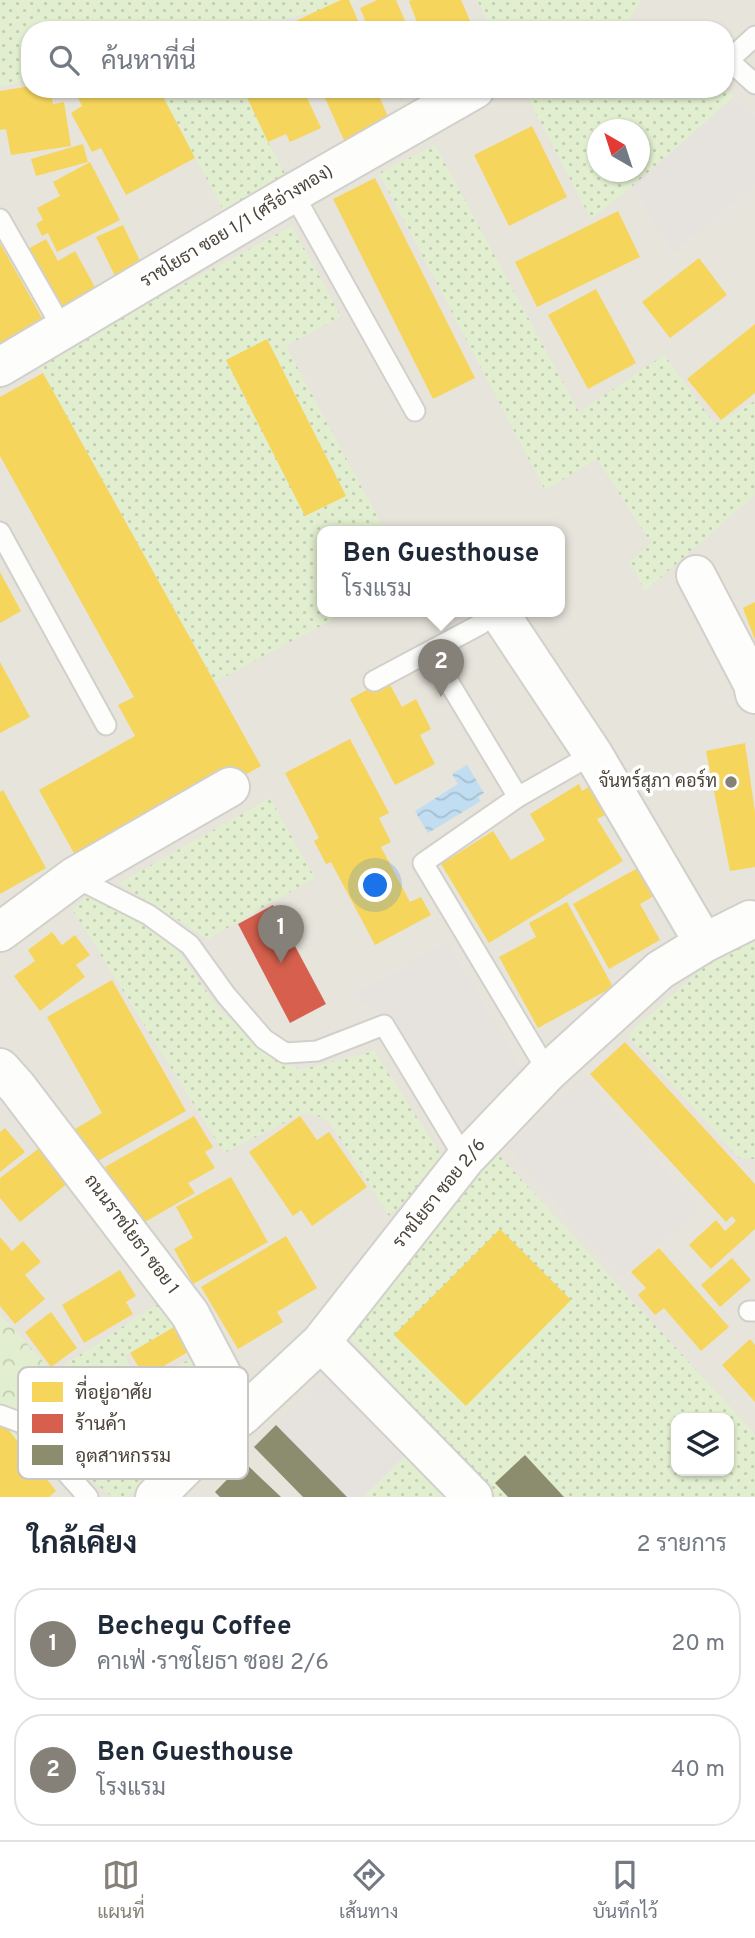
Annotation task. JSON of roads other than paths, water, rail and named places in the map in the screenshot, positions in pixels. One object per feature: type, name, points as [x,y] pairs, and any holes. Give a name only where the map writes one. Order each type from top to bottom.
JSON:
[{"type":"street","name":"ราชโยธา ซอย 1/1 (ศรีอ่างทอง)","points":[[0,368],[293,193],[459,98]]},
{"type":"street","points":[[696,575],[753,684],[755,694]]},
{"type":"street","points":[[491,619],[593,754],[704,943]]},
{"type":"street","points":[[0,932],[74,877],[230,787]]},
{"type":"street","name":"ราชโยธา ซอย 2/6","points":[[248,1410],[321,1342],[465,1159],[548,1072],[660,970],[753,913]]},
{"type":"street","name":"ถนนราชโยธา ซอย 1","points":[[0,1068],[190,1314],[218,1367]]},
{"type":"street","points":[[321,1342],[473,1497]]},
{"type":"street","name":"ราชโยธา ซอย 2/6","points":[[155,1497],[173,1479]]},
{"type":"lane","points":[[734,53],[755,36]]},
{"type":"lane","points":[[734,65],[755,84]]},
{"type":"lane","points":[[293,193],[415,411]]},
{"type":"lane","points":[[0,219],[64,331]]},
{"type":"lane","points":[[0,533],[106,725]]},
{"type":"lane","points":[[374,681],[491,619]]},
{"type":"lane","points":[[430,651],[518,797]]},
{"type":"lane","points":[[548,1072],[423,863],[518,797],[593,754]]},
{"type":"lane","points":[[74,877],[149,915],[190,946],[264,1040],[285,1053],[317,1051],[384,1025],[465,1159]]},
{"type":"lane","points":[[0,1415],[18,1422]]},
{"type":"lane","points":[[72,1479],[88,1497]]},
{"type":"water","points":[[467,765],[484,793],[478,797],[481,801],[428,833],[415,811],[458,784],[452,774]]},
{"type":"place","name":"Ben Guesthouse","points":[[441,697]]},
{"type":"place","name":"จันทร์สุภา คอร์ท","points":[[731,782]]},
{"type":"place","name":"Bechegu Coffee","points":[[281,963]]}]
